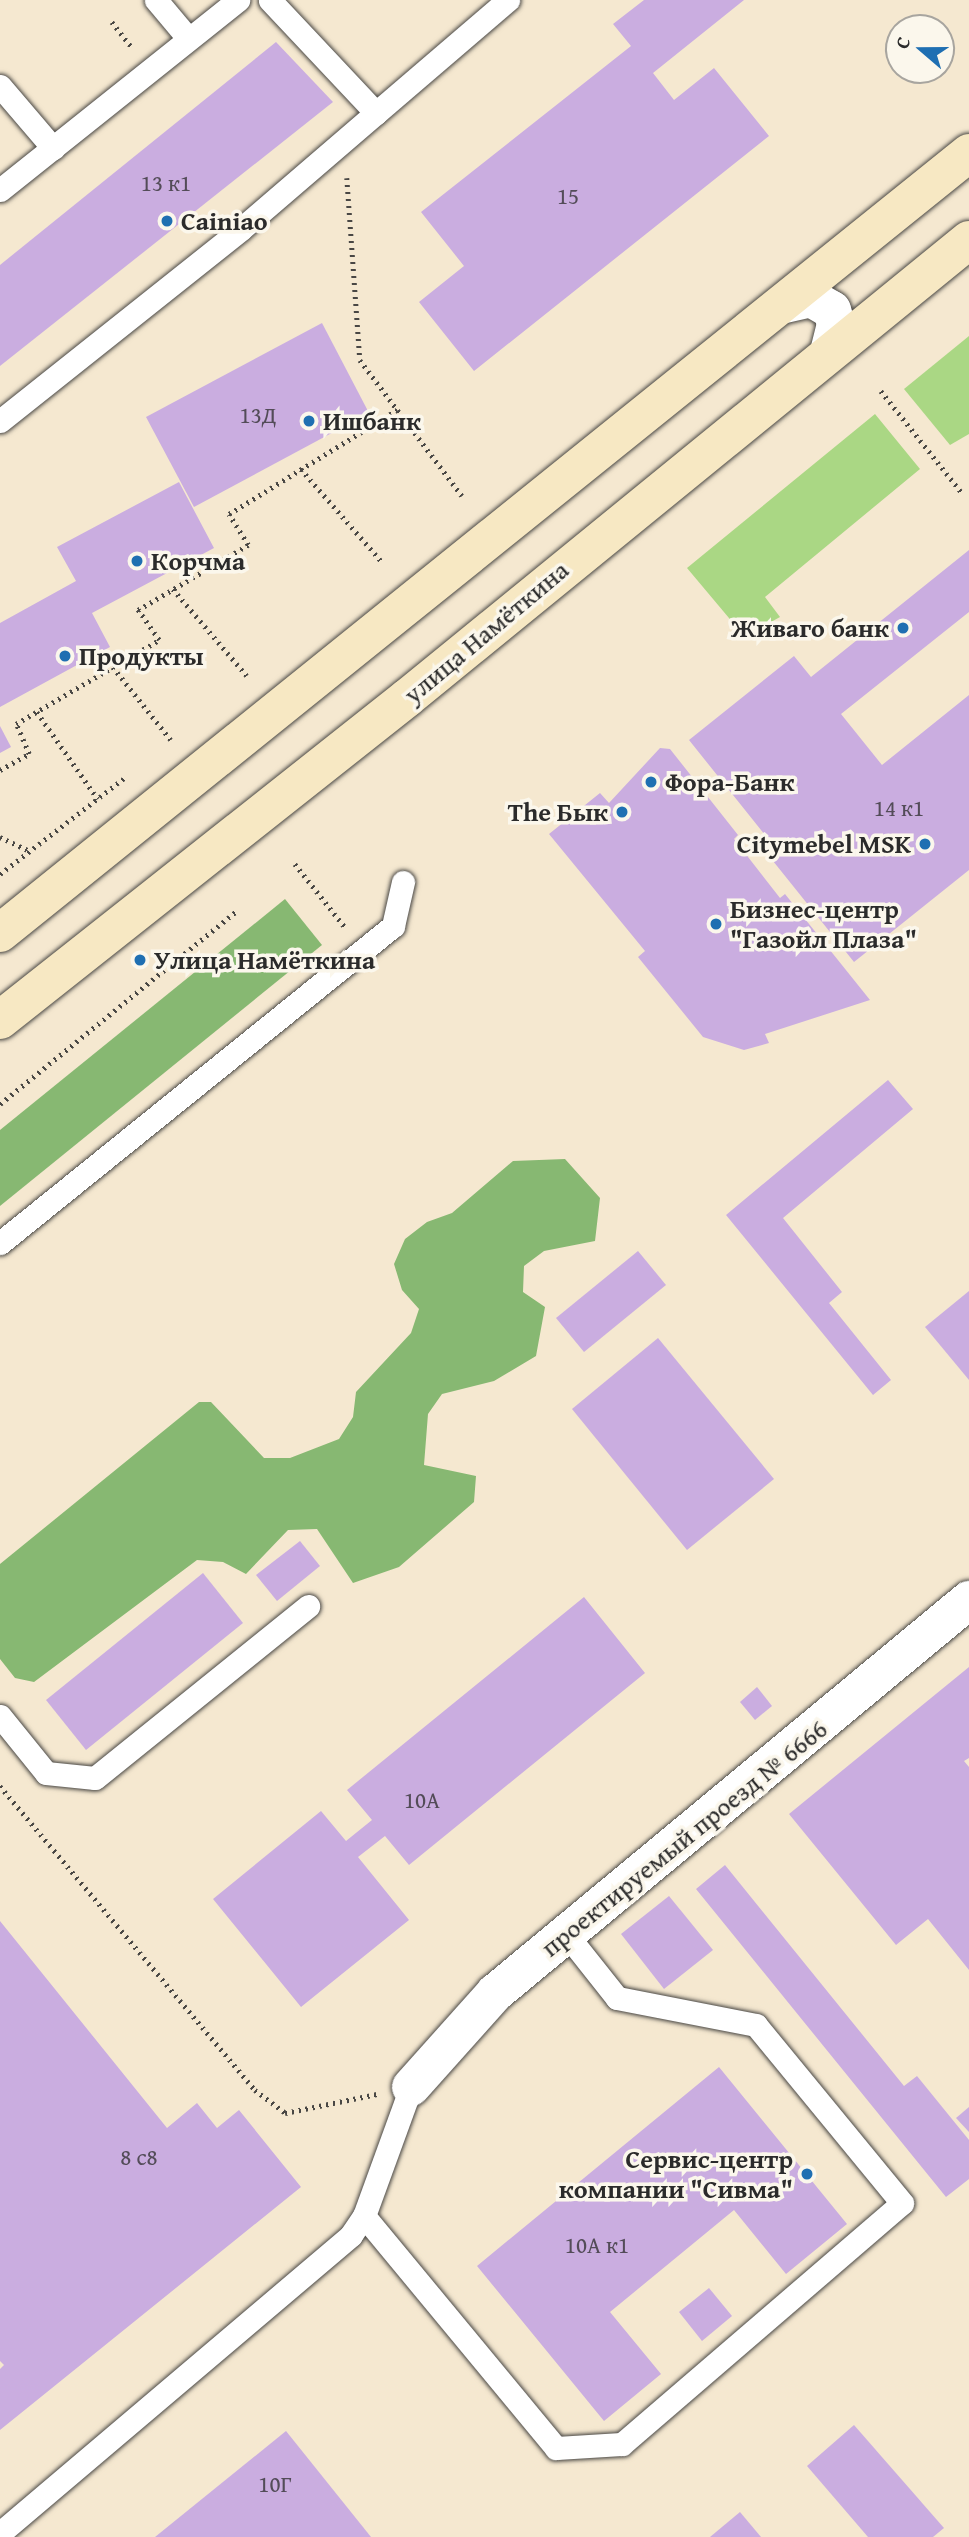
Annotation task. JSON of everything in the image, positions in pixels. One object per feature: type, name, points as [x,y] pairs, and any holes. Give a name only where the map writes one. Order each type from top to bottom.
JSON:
[{"type":"main road","points":[[0,933],[785,304],[969,153]]},
{"type":"main road","name":"улица Намёткина","points":[[0,1020],[407,698],[969,240]]},
{"type":"street","points":[[785,304],[811,298],[832,310],[836,324],[829,353]]},
{"type":"street","name":"проектируемый проезд № 6666","points":[[411,2087],[495,1993],[969,1600]]},
{"type":"lane","points":[[156,0],[188,38]]},
{"type":"lane","points":[[0,190],[238,0]]},
{"type":"lane","points":[[270,0],[376,113]]},
{"type":"lane","points":[[0,421],[344,142],[508,0]]},
{"type":"lane","points":[[0,86],[53,148]]},
{"type":"lane","points":[[0,1242],[393,926],[403,882]]},
{"type":"lane","points":[[0,1716],[46,1773],[95,1778],[309,1606]]},
{"type":"lane","points":[[364,2216],[556,2448],[622,2444],[902,2203],[756,2025],[617,1998],[566,1935]]},
{"type":"lane","points":[[0,2533],[351,2235],[364,2216],[411,2087]]},
{"type":"path","points":[[344,142],[359,360],[462,496]]},
{"type":"path","points":[[881,391],[963,494]]},
{"type":"path","points":[[0,770],[29,754],[16,724],[159,639],[138,610],[248,545],[229,514],[397,410]]},
{"type":"path","points":[[301,469],[383,563]]},
{"type":"path","points":[[173,589],[247,676]]},
{"type":"path","points":[[113,667],[171,740]]},
{"type":"path","points":[[37,712],[97,799]]},
{"type":"path","points":[[0,874],[127,776]]},
{"type":"path","points":[[0,837],[30,851]]},
{"type":"path","points":[[295,864],[363,950]]},
{"type":"path","points":[[0,1104],[237,911]]},
{"type":"path","points":[[0,1786],[255,2090],[285,2113],[411,2087]]},
{"type":"green space","points":[[969,336],[969,434],[950,445],[904,389]]},
{"type":"green space","points":[[875,414],[920,469],[765,597],[780,617],[760,628],[734,624],[687,568]]},
{"type":"green space","points":[[285,899],[322,945],[0,1206],[0,1130]]},
{"type":"green space","points":[[565,1159],[600,1198],[595,1241],[544,1251],[524,1266],[523,1292],[545,1307],[536,1356],[494,1381],[442,1394],[428,1414],[424,1465],[476,1476],[474,1502],[399,1567],[353,1583],[317,1529],[288,1530],[246,1574],[223,1562],[197,1560],[34,1682],[15,1678],[0,1659],[0,1564],[199,1402],[211,1402],[264,1458],[290,1458],[339,1439],[353,1417],[356,1392],[411,1333],[419,1309],[402,1290],[394,1264],[405,1239],[427,1222],[452,1213],[513,1161]]},
{"type":"building","points":[[644,0],[744,0],[653,73],[674,100],[714,68],[769,136],[474,371],[419,302],[464,266],[421,212],[631,46],[613,24]]},
{"type":"building","points":[[276,42],[333,102],[0,366],[0,265]]},
{"type":"building","points":[[322,323],[369,413],[194,507],[146,417]]},
{"type":"building","points":[[179,482],[214,548],[92,613],[110,647],[0,707],[0,623],[76,581],[57,547]]},
{"type":"building","points":[[969,550],[969,612],[841,714],[882,765],[969,695],[969,870],[854,962],[769,856],[777,850],[689,740],[794,656],[811,677]]},
{"type":"building","points":[[0,726],[11,747],[0,753]]},
{"type":"building","name":"Бизнес-центр \"Газойл Плаза\"","points":[[660,748],[670,749],[738,835],[734,839],[780,898],[785,894],[870,1000],[765,1034],[769,1043],[744,1050],[703,1037],[638,957],[645,951],[549,834],[600,793],[609,803]]},
{"type":"building","points":[[888,1080],[913,1109],[783,1218],[842,1292],[829,1303],[891,1380],[873,1395],[726,1215]]},
{"type":"building","points":[[638,1251],[666,1285],[584,1352],[556,1318]]},
{"type":"building","points":[[969,1291],[969,1380],[925,1327]]},
{"type":"building","points":[[658,1338],[774,1479],[687,1550],[572,1409]]},
{"type":"building","points":[[300,1541],[320,1566],[277,1601],[256,1575]]},
{"type":"building","points":[[203,1573],[243,1623],[86,1750],[46,1700]]},
{"type":"building","points":[[584,1597],[645,1673],[409,1865],[385,1836],[358,1857],[409,1920],[301,2007],[213,1899],[321,1811],[346,1841],[372,1820],[347,1790]]},
{"type":"building","points":[[969,1667],[969,1758],[964,1761],[969,1767],[969,1970],[928,1919],[896,1945],[789,1814]]},
{"type":"building","points":[[757,1687],[772,1706],[755,1720],[740,1702]]},
{"type":"building","points":[[725,1865],[904,2086],[917,2076],[969,2140],[969,2179],[946,2197],[696,1889]]},
{"type":"building","points":[[669,1896],[713,1950],[664,1989],[621,1934]]},
{"type":"building","points":[[0,1921],[167,2128],[197,2103],[217,2128],[239,2110],[301,2187],[0,2430],[0,2369],[4,2365],[0,2361]]},
{"type":"building","points":[[719,2067],[847,2224],[786,2274],[734,2210],[610,2312],[661,2374],[604,2421],[477,2266]]},
{"type":"building","points":[[969,2107],[969,2132],[956,2118]]},
{"type":"building","points":[[709,2288],[732,2316],[702,2341],[679,2312]]},
{"type":"building","points":[[854,2425],[944,2528],[933,2537],[868,2537],[807,2466]]},
{"type":"building","points":[[286,2431],[371,2537],[155,2537]]},
{"type":"building","points":[[740,2512],[761,2537],[710,2537]]},
{"type":"place","name":"Cainiao","points":[[167,221]]},
{"type":"place","name":"Ишбанк","points":[[309,421]]},
{"type":"place","name":"Корчма","points":[[137,561]]},
{"type":"place","name":"Живаго банк","points":[[903,628]]},
{"type":"place","name":"Продукты","points":[[65,656]]},
{"type":"place","name":"Фора-Банк","points":[[651,782]]},
{"type":"place","name":"The Бык","points":[[622,812]]},
{"type":"place","name":"Citymebel MSK","points":[[925,844]]},
{"type":"place","name":"Бизнес-центр \"Газойл Плаза\"","points":[[716,924]]},
{"type":"place","name":"Улица Намёткина","points":[[140,960]]},
{"type":"place","name":"Сервис-центр компании \"Сивма\"","points":[[807,2174]]}]
